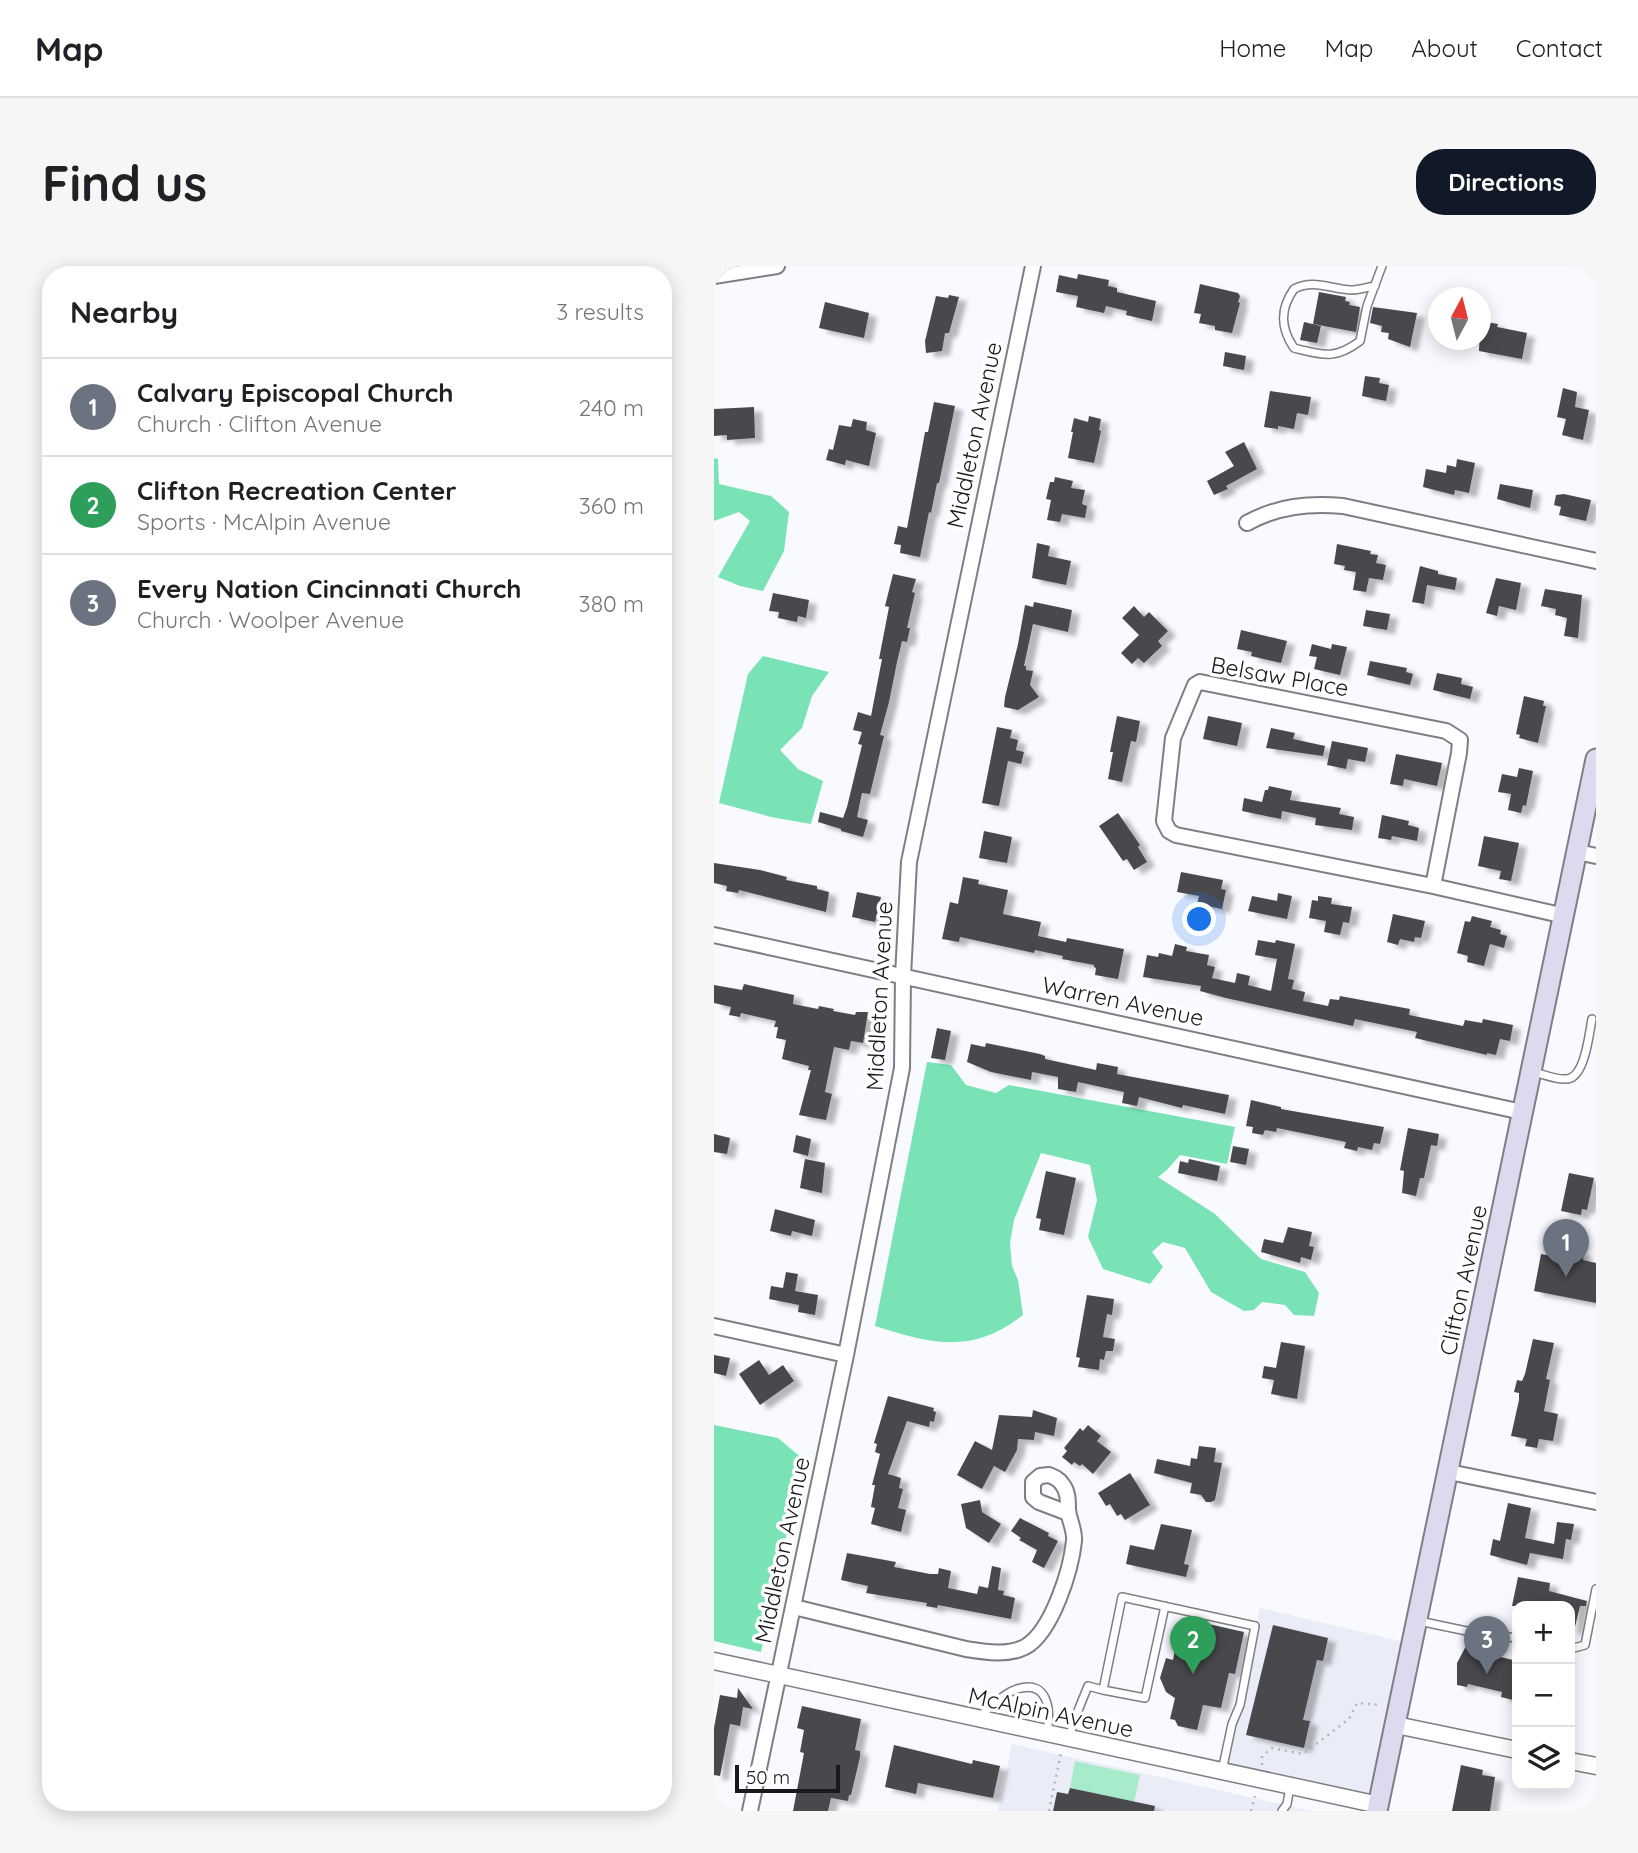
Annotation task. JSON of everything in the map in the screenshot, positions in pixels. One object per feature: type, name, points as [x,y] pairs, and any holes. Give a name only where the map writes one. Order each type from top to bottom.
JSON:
[{"type":"main road","name":"Clifton Avenue","points":[[1378,1808],[1522,1112],[1565,916],[1586,854],[1596,759]]},
{"type":"street","points":[[714,276],[778,266]]},
{"type":"street","name":"Middleton Avenue","points":[[750,1811],[846,1355],[902,1068],[903,976],[909,862],[1033,266]]},
{"type":"street","points":[[1247,523],[1283,508],[1318,504],[1343,506],[1596,561]]},
{"type":"street","name":"Belsaw Place","points":[[1433,886],[1460,740],[1446,731],[1200,682],[1195,685],[1173,738],[1164,821],[1169,831],[1176,835],[1433,886],[1565,916]]},
{"type":"street","name":"Warren Avenue","points":[[714,935],[1522,1112]]},
{"type":"street","points":[[714,1326],[846,1355]]},
{"type":"street","points":[[1449,1472],[1596,1502]]},
{"type":"street","points":[[793,1607],[966,1649],[997,1652],[1024,1647],[1039,1633],[1056,1603],[1074,1541],[1068,1513]]},
{"type":"street","name":"McAlpin Avenue","points":[[714,1661],[1046,1734],[1065,1746],[1222,1772],[1378,1808]]},
{"type":"street","points":[[1396,1724],[1512,1749]]},
{"type":"street","points":[[1575,1762],[1596,1766]]},
{"type":"lane","points":[[1375,286],[1352,290],[1315,284],[1294,289],[1285,309],[1285,335],[1294,348],[1331,356],[1346,351],[1360,341],[1367,306],[1375,286],[1382,266]]},
{"type":"lane","points":[[1531,1072],[1567,1080],[1576,1076],[1581,1067],[1592,1020]]},
{"type":"lane","points":[[1575,1648],[1584,1645],[1596,1590]]},
{"type":"lane","points":[[1104,1690],[1122,1597],[1255,1626],[1240,1705],[1232,1724],[1222,1772]]},
{"type":"lane","points":[[1065,1746],[1088,1686],[1145,1698],[1166,1606]]},
{"type":"lane","points":[[1418,1620],[1476,1633],[1512,1637]]},
{"type":"lane","points":[[976,1719],[1014,1689],[1036,1689],[1044,1696],[1049,1706],[1046,1734]]},
{"type":"lane","points":[[1282,1811],[1287,1804],[1291,1787]]},
{"type":"path","points":[[1262,1765],[1262,1756],[1272,1748],[1303,1754],[1349,1719],[1357,1703],[1381,1705]]},
{"type":"path","points":[[1049,1811],[1065,1746]]},
{"type":"path","points":[[1251,1811],[1255,1796]]},
{"type":"shaded area","points":[[1260,1608],[1413,1644],[1379,1805],[1222,1772]]},
{"type":"shaded area","points":[[1012,1744],[1272,1802],[1312,1811],[998,1811]]},
{"type":"green space","points":[[714,458],[718,459],[719,484],[771,496],[789,512],[784,551],[763,591],[718,577],[750,521],[739,512],[714,521]]},
{"type":"green space","points":[[763,656],[829,672],[812,696],[802,728],[780,750],[798,769],[823,781],[811,824],[719,803],[748,674]]},
{"type":"green space","points":[[927,1062],[951,1065],[966,1085],[996,1093],[1009,1085],[1235,1127],[1227,1164],[1180,1155],[1158,1177],[1215,1214],[1261,1259],[1305,1272],[1319,1293],[1314,1316],[1294,1315],[1285,1305],[1262,1302],[1254,1310],[1244,1311],[1211,1292],[1185,1248],[1163,1242],[1152,1252],[1163,1267],[1150,1284],[1103,1269],[1088,1237],[1097,1200],[1090,1165],[1041,1153],[1014,1220],[1010,1243],[1012,1266],[1018,1280],[1023,1315],[1005,1328],[969,1341],[933,1341],[875,1326]]},
{"type":"green space","points":[[714,1425],[778,1438],[803,1459],[761,1652],[714,1641]]},
{"type":"green space","points":[[1075,1761],[1140,1775],[1134,1802],[1070,1788]]},
{"type":"building","points":[[1078,274],[1109,280],[1108,286],[1117,288],[1117,292],[1156,301],[1152,321],[1126,315],[1127,311],[1106,306],[1104,313],[1076,307],[1078,296],[1056,292],[1059,275],[1077,279]]},
{"type":"building","points":[[1200,284],[1238,293],[1240,296],[1232,333],[1199,323],[1201,314],[1194,313]]},
{"type":"building","points":[[1319,292],[1346,297],[1345,301],[1350,302],[1349,305],[1360,307],[1356,332],[1313,324]]},
{"type":"building","points":[[949,295],[959,297],[949,333],[945,333],[942,351],[926,353],[925,341],[936,296],[948,298]]},
{"type":"building","points":[[825,302],[869,313],[864,338],[819,328]]},
{"type":"building","points":[[1373,307],[1417,313],[1410,347],[1388,339],[1389,333],[1381,332],[1382,326],[1370,323]]},
{"type":"building","points":[[1304,322],[1321,326],[1317,343],[1300,340]]},
{"type":"building","points":[[1491,323],[1498,324],[1497,327],[1527,333],[1522,359],[1479,351],[1491,350]]},
{"type":"building","points":[[1225,352],[1246,356],[1244,370],[1223,366]]},
{"type":"building","points":[[1365,376],[1380,378],[1379,383],[1389,385],[1386,401],[1362,396]]},
{"type":"building","points":[[1563,388],[1577,392],[1575,407],[1589,410],[1583,440],[1562,435],[1566,419],[1557,417]]},
{"type":"building","points":[[1270,391],[1311,397],[1308,415],[1297,413],[1294,429],[1264,427]]},
{"type":"building","points":[[934,402],[955,406],[920,557],[900,553],[901,545],[894,544],[898,526],[907,528],[925,432],[928,432]]},
{"type":"building","points":[[754,407],[755,438],[727,440],[727,435],[714,436],[714,409]]},
{"type":"building","points":[[1089,416],[1101,419],[1094,463],[1068,458],[1074,418],[1088,422]]},
{"type":"building","points":[[853,419],[867,422],[866,430],[876,433],[869,466],[846,460],[845,465],[826,460],[829,449],[833,450],[839,425],[851,427]]},
{"type":"building","points":[[1244,442],[1257,469],[1226,486],[1228,489],[1214,495],[1207,481],[1234,466],[1225,452]]},
{"type":"building","points":[[1457,459],[1475,463],[1469,493],[1455,490],[1454,495],[1423,487],[1426,469],[1446,473],[1447,465],[1456,467]]},
{"type":"building","points":[[1055,477],[1073,481],[1071,488],[1085,490],[1082,504],[1087,506],[1085,518],[1062,514],[1060,522],[1047,520],[1051,500],[1046,499],[1050,482],[1054,482]]},
{"type":"building","points":[[1500,484],[1533,490],[1530,508],[1497,499]]},
{"type":"building","points":[[1564,494],[1591,500],[1586,521],[1559,515],[1561,507],[1554,505],[1556,495]]},
{"type":"building","points":[[1037,543],[1050,546],[1048,556],[1071,561],[1066,585],[1032,578]]},
{"type":"building","points":[[1337,544],[1378,555],[1376,563],[1386,565],[1383,580],[1369,578],[1366,592],[1353,590],[1356,572],[1344,570],[1345,566],[1334,564]]},
{"type":"building","points":[[1420,566],[1457,578],[1455,590],[1427,585],[1424,604],[1412,602]]},
{"type":"building","points":[[893,574],[916,579],[912,592],[915,593],[907,628],[910,628],[907,642],[902,641],[880,735],[884,736],[870,794],[862,793],[857,817],[868,820],[863,837],[818,822],[820,812],[843,818],[847,807],[862,745],[858,744],[862,732],[853,730],[858,712],[871,716],[889,607],[885,606]]},
{"type":"building","points":[[1496,578],[1521,583],[1516,610],[1499,606],[1497,616],[1486,613]]},
{"type":"building","points":[[1545,589],[1582,595],[1578,638],[1564,636],[1567,618],[1555,615],[1556,609],[1541,606]]},
{"type":"building","points":[[773,593],[809,600],[806,618],[798,616],[797,622],[778,618],[779,612],[769,611]]},
{"type":"building","points":[[1034,602],[1072,610],[1068,632],[1033,624],[1024,666],[1026,670],[1033,671],[1030,685],[1039,697],[1018,710],[1004,707],[1025,605],[1033,607]]},
{"type":"building","points":[[1134,606],[1144,617],[1149,612],[1168,631],[1158,641],[1162,646],[1144,663],[1138,658],[1132,664],[1121,653],[1139,635],[1122,618]]},
{"type":"building","points":[[1366,610],[1390,614],[1387,630],[1363,626]]},
{"type":"building","points":[[1241,630],[1287,641],[1281,663],[1251,656],[1252,652],[1237,649]]},
{"type":"building","points":[[1312,644],[1331,649],[1332,644],[1347,647],[1340,675],[1314,669],[1317,657],[1309,656]]},
{"type":"building","points":[[1370,661],[1407,668],[1406,672],[1413,674],[1410,685],[1367,675]]},
{"type":"building","points":[[1437,673],[1462,678],[1461,684],[1473,687],[1470,699],[1433,690]]},
{"type":"building","points":[[1524,696],[1544,701],[1543,706],[1546,706],[1538,743],[1519,738],[1520,735],[1516,734]]},
{"type":"building","points":[[1117,716],[1140,721],[1136,742],[1131,741],[1122,782],[1108,779]]},
{"type":"building","points":[[1208,716],[1242,723],[1237,746],[1203,739]]},
{"type":"building","points":[[997,727],[1012,730],[1010,738],[1018,740],[1016,750],[1024,752],[1021,764],[1008,761],[999,806],[982,803]]},
{"type":"building","points":[[1271,728],[1295,733],[1293,739],[1325,746],[1323,756],[1266,748]]},
{"type":"building","points":[[1332,741],[1368,748],[1365,762],[1348,759],[1346,769],[1327,765]]},
{"type":"building","points":[[1396,754],[1442,763],[1437,786],[1404,779],[1403,786],[1390,784]]},
{"type":"building","points":[[1519,768],[1533,771],[1526,806],[1523,805],[1521,813],[1508,810],[1511,794],[1498,792],[1502,774],[1517,777]]},
{"type":"building","points":[[1269,786],[1292,791],[1290,800],[1341,808],[1339,814],[1354,817],[1352,830],[1315,825],[1316,818],[1282,811],[1281,819],[1242,811],[1244,798],[1262,802]]},
{"type":"building","points":[[1118,813],[1140,845],[1138,847],[1147,862],[1134,870],[1127,859],[1123,861],[1099,826]]},
{"type":"building","points":[[1382,815],[1409,821],[1408,825],[1419,828],[1417,841],[1392,836],[1391,840],[1378,838]]},
{"type":"building","points":[[984,831],[1012,837],[1007,863],[979,858]]},
{"type":"building","points":[[1484,836],[1519,843],[1511,881],[1499,879],[1501,871],[1478,866]]},
{"type":"building","points":[[714,863],[760,870],[787,877],[786,880],[817,886],[817,889],[829,892],[826,912],[739,890],[738,893],[726,891],[727,886],[714,883]]},
{"type":"building","points":[[1181,872],[1223,880],[1221,889],[1226,890],[1222,909],[1197,904],[1199,896],[1177,892]]},
{"type":"building","points":[[963,877],[979,880],[978,884],[1008,890],[1003,914],[1041,922],[1038,936],[1066,942],[1067,938],[1124,949],[1118,979],[1095,975],[1094,965],[1062,959],[1063,956],[1035,950],[1034,953],[960,937],[959,942],[942,939],[950,902],[958,904]]},
{"type":"building","points":[[857,892],[881,897],[875,922],[852,917]]},
{"type":"building","points":[[1278,893],[1292,896],[1287,919],[1248,911],[1252,896],[1277,901]]},
{"type":"building","points":[[1318,896],[1332,898],[1331,904],[1352,907],[1349,923],[1343,922],[1340,935],[1324,932],[1326,921],[1309,918],[1312,900],[1318,901]]},
{"type":"building","points":[[1393,914],[1425,921],[1421,938],[1415,937],[1414,942],[1400,939],[1398,945],[1387,942]]},
{"type":"building","points":[[1472,916],[1492,921],[1490,927],[1501,930],[1500,934],[1507,936],[1504,948],[1490,944],[1484,966],[1467,962],[1468,956],[1457,953],[1465,921],[1470,922]]},
{"type":"building","points":[[1258,940],[1295,944],[1288,979],[1294,980],[1292,989],[1305,992],[1303,1001],[1328,1006],[1330,999],[1339,1000],[1340,996],[1410,1009],[1409,1015],[1463,1026],[1465,1020],[1482,1023],[1483,1019],[1513,1025],[1510,1041],[1500,1039],[1496,1055],[1487,1055],[1415,1038],[1417,1032],[1355,1019],[1353,1026],[1226,998],[1200,991],[1201,986],[1143,977],[1147,955],[1158,957],[1159,953],[1172,956],[1175,944],[1187,947],[1186,951],[1209,955],[1207,965],[1215,967],[1212,978],[1235,983],[1237,973],[1250,976],[1248,985],[1271,991],[1277,959],[1255,955]]},
{"type":"building","points":[[744,984],[794,995],[793,1004],[818,1009],[819,1006],[855,1015],[856,1012],[868,1012],[863,1043],[851,1041],[849,1050],[834,1047],[825,1092],[832,1094],[826,1120],[799,1115],[811,1070],[808,1070],[809,1066],[782,1059],[786,1040],[776,1038],[776,1021],[741,1013],[740,1017],[729,1015],[731,1007],[714,1003],[714,985],[742,990]]},
{"type":"building","points":[[937,1028],[951,1031],[945,1060],[931,1058]]},
{"type":"building","points":[[986,1043],[1040,1054],[1045,1056],[1045,1059],[1096,1070],[1097,1063],[1118,1067],[1117,1074],[1229,1095],[1225,1114],[1183,1105],[1182,1108],[1139,1097],[1137,1106],[1122,1103],[1124,1092],[1078,1082],[1076,1092],[1058,1089],[1058,1077],[1032,1072],[1031,1080],[991,1072],[967,1062],[971,1044],[985,1047]]},
{"type":"building","points":[[1251,1100],[1281,1109],[1384,1127],[1380,1144],[1374,1143],[1372,1150],[1358,1147],[1357,1151],[1344,1148],[1346,1142],[1277,1128],[1276,1132],[1265,1130],[1263,1135],[1252,1133],[1253,1127],[1246,1126]]},
{"type":"building","points":[[1408,1128],[1439,1134],[1437,1146],[1431,1145],[1424,1178],[1420,1178],[1416,1196],[1402,1193],[1404,1171],[1400,1170]]},
{"type":"building","points":[[714,1134],[730,1138],[727,1154],[714,1152]]},
{"type":"building","points":[[796,1135],[811,1139],[808,1156],[793,1152]]},
{"type":"building","points":[[1233,1146],[1249,1149],[1246,1165],[1230,1162]]},
{"type":"building","points":[[805,1159],[825,1163],[822,1193],[800,1188]]},
{"type":"building","points":[[1189,1159],[1220,1166],[1217,1181],[1178,1173],[1180,1161],[1188,1163]]},
{"type":"building","points":[[1046,1171],[1076,1178],[1064,1235],[1039,1230],[1041,1219],[1036,1218]]},
{"type":"building","points":[[1569,1173],[1594,1178],[1587,1210],[1582,1209],[1581,1215],[1561,1211]]},
{"type":"building","points":[[775,1209],[815,1220],[812,1236],[792,1231],[791,1236],[770,1231]]},
{"type":"building","points":[[1288,1227],[1312,1232],[1309,1246],[1314,1247],[1311,1260],[1301,1257],[1300,1263],[1261,1252],[1264,1239],[1283,1243]]},
{"type":"building","points":[[1565,1249],[1584,1252],[1583,1260],[1596,1263],[1596,1303],[1534,1291],[1541,1254],[1563,1258]]},
{"type":"building","points":[[786,1272],[798,1274],[795,1291],[818,1295],[815,1315],[798,1312],[799,1305],[769,1299],[771,1286],[783,1288]]},
{"type":"building","points":[[1087,1295],[1114,1299],[1112,1315],[1107,1314],[1103,1337],[1115,1339],[1113,1351],[1106,1351],[1104,1360],[1100,1359],[1099,1370],[1078,1367],[1080,1358],[1076,1357]]},
{"type":"building","points":[[1533,1339],[1554,1343],[1546,1379],[1550,1380],[1544,1411],[1558,1414],[1553,1441],[1539,1439],[1537,1448],[1525,1446],[1527,1439],[1511,1436],[1519,1400],[1519,1393],[1514,1392],[1517,1380],[1522,1381],[1525,1374]]},
{"type":"building","points":[[1281,1342],[1305,1346],[1297,1399],[1271,1394],[1274,1380],[1262,1378],[1264,1366],[1276,1368]]},
{"type":"building","points":[[714,1355],[730,1358],[726,1376],[714,1373]]},
{"type":"building","points":[[759,1360],[769,1375],[783,1365],[794,1381],[760,1405],[739,1374]]},
{"type":"building","points":[[888,1396],[934,1408],[933,1411],[936,1412],[934,1422],[930,1421],[929,1427],[907,1421],[888,1474],[901,1478],[899,1488],[903,1489],[898,1508],[906,1510],[901,1532],[871,1524],[875,1508],[871,1507],[875,1485],[872,1485],[880,1454],[875,1452],[877,1444],[874,1443]]},
{"type":"building","points":[[1033,1410],[1057,1418],[1054,1436],[1035,1432],[1034,1440],[1018,1439],[1017,1450],[1005,1472],[994,1466],[982,1489],[957,1475],[975,1441],[992,1450],[999,1415],[1032,1417]]},
{"type":"building","points":[[1088,1425],[1101,1436],[1097,1441],[1111,1452],[1093,1474],[1082,1464],[1080,1466],[1074,1462],[1072,1465],[1062,1457],[1067,1451],[1064,1448],[1080,1428],[1083,1431]]},
{"type":"building","points":[[1199,1446],[1216,1448],[1214,1462],[1222,1463],[1215,1500],[1211,1502],[1206,1502],[1201,1495],[1190,1493],[1192,1483],[1154,1473],[1157,1459],[1190,1466],[1191,1458],[1197,1459]]},
{"type":"building","points":[[1130,1473],[1150,1505],[1125,1520],[1121,1514],[1117,1516],[1110,1504],[1106,1506],[1098,1493]]},
{"type":"building","points":[[980,1500],[982,1512],[1001,1524],[989,1543],[966,1528],[961,1504]]},
{"type":"building","points":[[1508,1503],[1531,1508],[1525,1538],[1554,1544],[1557,1522],[1574,1524],[1571,1540],[1566,1539],[1563,1559],[1530,1553],[1527,1565],[1490,1555],[1493,1539],[1500,1541]]},
{"type":"building","points":[[1020,1518],[1049,1533],[1048,1536],[1058,1541],[1044,1568],[1032,1562],[1037,1550],[1019,1540],[1021,1538],[1011,1531]]},
{"type":"building","points":[[1161,1524],[1192,1530],[1184,1564],[1189,1565],[1186,1577],[1126,1564],[1130,1545],[1154,1550]]},
{"type":"building","points":[[847,1553],[896,1562],[894,1567],[930,1574],[938,1574],[939,1568],[951,1571],[948,1588],[977,1594],[979,1586],[988,1588],[992,1566],[1001,1568],[998,1590],[1004,1591],[1003,1595],[1015,1598],[1011,1619],[938,1605],[937,1608],[926,1606],[927,1603],[866,1593],[868,1586],[841,1580]]},
{"type":"building","points":[[1518,1577],[1550,1583],[1549,1591],[1587,1601],[1586,1606],[1580,1606],[1575,1627],[1575,1601],[1513,1601]]},
{"type":"building","points":[[1182,1618],[1244,1632],[1235,1674],[1229,1673],[1221,1708],[1203,1705],[1197,1730],[1178,1726],[1175,1720],[1170,1719],[1175,1698],[1166,1692],[1160,1678],[1166,1658],[1173,1660]]},
{"type":"building","points":[[1273,1625],[1328,1638],[1323,1661],[1317,1660],[1303,1720],[1310,1721],[1304,1748],[1246,1735]]},
{"type":"building","points":[[1466,1646],[1512,1660],[1512,1700],[1501,1697],[1502,1692],[1468,1684],[1467,1687],[1457,1685],[1457,1663]]},
{"type":"building","points":[[738,1688],[753,1709],[743,1707],[740,1726],[730,1724],[720,1776],[714,1775],[714,1728],[720,1695],[737,1698]]},
{"type":"building","points":[[802,1706],[861,1719],[855,1750],[860,1751],[860,1757],[851,1795],[848,1801],[831,1798],[828,1811],[793,1811],[804,1753],[800,1752],[804,1730],[797,1728]]},
{"type":"building","points":[[894,1745],[972,1764],[973,1760],[1000,1766],[993,1798],[918,1783],[916,1794],[885,1787]]},
{"type":"building","points":[[1461,1765],[1483,1770],[1482,1775],[1495,1777],[1490,1811],[1452,1811]]},
{"type":"building","points":[[1070,1788],[1155,1806],[1154,1811],[1053,1811],[1057,1792],[1068,1794]]},
{"type":"place","name":"Calvary Episcopal Church","points":[[1566,1277]]},
{"type":"place","name":"Clifton Recreation Center","points":[[1193,1674]]},
{"type":"place","name":"Every Nation Cincinnati Church","points":[[1487,1674]]}]
